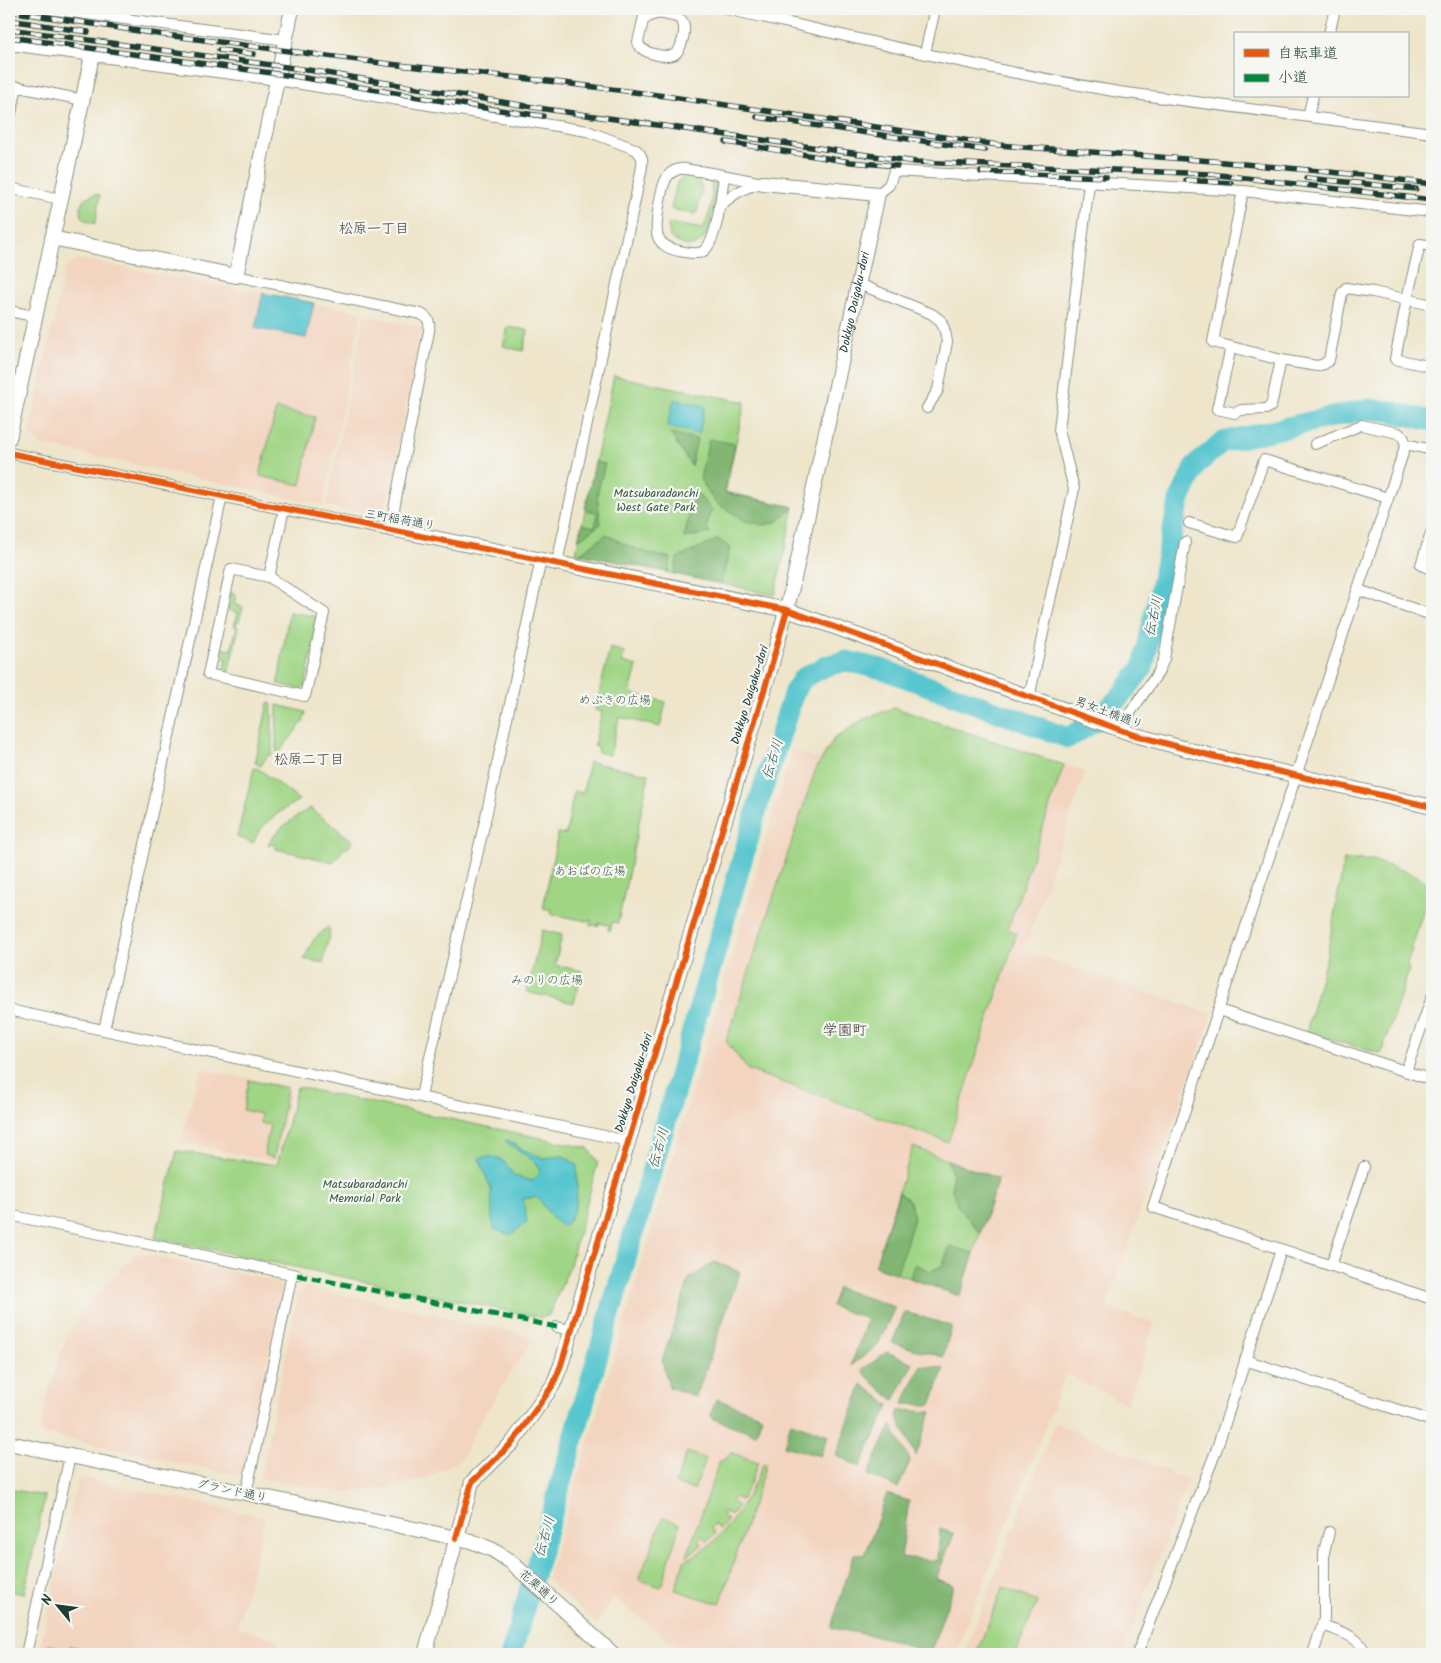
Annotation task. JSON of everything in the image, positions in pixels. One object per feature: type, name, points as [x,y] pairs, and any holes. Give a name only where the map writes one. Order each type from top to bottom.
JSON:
[{"type":"street","points":[[48,9],[286,40]]},
{"type":"street","points":[[236,276],[292,9]]},
{"type":"street","points":[[643,21],[660,11],[675,16],[683,22],[684,27],[680,48],[676,53],[671,56],[650,53],[639,47],[638,42],[643,21],[646,9]]},
{"type":"street","points":[[726,9],[925,53],[1119,92],[1432,133]]},
{"type":"street","points":[[925,53],[935,9]]},
{"type":"street","points":[[1329,32],[1335,9]]},
{"type":"street","points":[[9,45],[277,80],[587,131],[635,149],[640,153],[643,161],[641,172],[557,563]]},
{"type":"street","points":[[9,438],[92,56]]},
{"type":"street","points":[[9,122],[13,86],[83,100]]},
{"type":"street","points":[[1308,116],[1312,98]]},
{"type":"street","points":[[724,176],[719,207],[708,246],[702,252],[695,254],[670,249],[661,243],[657,235],[657,226],[666,179],[672,172],[680,169],[724,176],[763,183],[878,194],[889,185],[894,171],[1243,191],[1432,212]]},
{"type":"street","points":[[719,207],[730,196],[744,188],[763,183]]},
{"type":"street","points":[[1029,698],[1074,489],[1059,430],[1089,183]]},
{"type":"street","points":[[9,188],[60,199]]},
{"type":"street","points":[[1243,191],[1213,342],[1281,360],[1317,366],[1329,360],[1342,293],[1346,288],[1432,305]]},
{"type":"street","name":"Dokkyo Daigaku-dori","points":[[425,1654],[472,1482],[513,1442],[552,1385],[561,1365],[564,1329],[628,1141],[787,610],[878,194]]},
{"type":"street","points":[[52,238],[421,314],[426,317],[430,323],[429,331],[390,529]]},
{"type":"street","points":[[1432,246],[1420,244],[1395,359],[1432,368]]},
{"type":"street","points":[[859,284],[932,314],[940,321],[946,331],[946,353],[938,390],[927,408]]},
{"type":"street","points":[[9,311],[34,316]]},
{"type":"street","points":[[1230,347],[1217,409],[1235,413],[1241,410],[1266,409],[1271,406],[1281,360]]},
{"type":"street","points":[[1315,444],[1361,425],[1398,433],[1403,437],[1406,444],[1153,1207],[1432,1299]]},
{"type":"street","points":[[1406,444],[1432,450]]},
{"type":"street","name":"三町稲荷通り","points":[[9,453],[787,610]]},
{"type":"street","points":[[1189,523],[1237,537],[1264,460],[1388,498]]},
{"type":"street","points":[[104,1030],[222,496]]},
{"type":"street","points":[[269,577],[284,509]]},
{"type":"street","points":[[1432,530],[1421,565],[1432,568]]},
{"type":"street","points":[[1117,729],[1158,674],[1164,660],[1185,542]]},
{"type":"street","points":[[421,1096],[485,821],[541,559]]},
{"type":"street","points":[[231,569],[269,577],[324,612],[305,696],[208,674],[231,569]]},
{"type":"street","points":[[1358,590],[1432,615]]},
{"type":"street","name":"男女土橋通り","points":[[787,610],[1029,698],[1164,744],[1432,807]]},
{"type":"street","points":[[1406,1071],[1432,997]]},
{"type":"street","points":[[9,1010],[628,1141]]},
{"type":"street","points":[[1219,1010],[1432,1080]]},
{"type":"street","points":[[1331,1266],[1364,1167]]},
{"type":"street","points":[[9,1215],[295,1275],[246,1494]]},
{"type":"street","points":[[1137,1654],[1216,1451],[1281,1250]]},
{"type":"street","points":[[1245,1360],[1432,1421]]},
{"type":"street","name":"グランド通り","points":[[9,1443],[456,1538]]},
{"type":"street","points":[[26,1654],[70,1456]]},
{"type":"street","points":[[1313,1654],[1324,1619],[1324,1552],[1329,1532]]},
{"type":"street","name":"花栗通り","points":[[456,1538],[482,1545],[511,1562],[613,1654]]},
{"type":"street","points":[[1322,1625],[1359,1641],[1365,1654]]},
{"type":"shaded area","points":[[78,259],[362,312],[323,505],[39,444],[29,432],[65,269]]},
{"type":"shaded area","points":[[364,315],[422,327],[384,517],[326,506]]},
{"type":"shaded area","points":[[894,706],[1085,772],[1024,951],[1212,1014],[1106,1308],[1154,1324],[1127,1405],[1068,1375],[1065,1376],[955,1654],[687,1654],[614,1597],[596,1624],[547,1579],[792,750],[819,759],[833,738],[863,718]]},
{"type":"shaded area","points":[[201,1069],[291,1087],[276,1162],[180,1142]]},
{"type":"shaded area","points":[[136,1253],[277,1281],[282,1289],[246,1469],[237,1475],[40,1433],[49,1390],[61,1351],[76,1321],[93,1298]]},
{"type":"shaded area","points":[[307,1287],[528,1335],[532,1340],[482,1418],[460,1461],[422,1479],[381,1489],[344,1492],[260,1478],[298,1294]]},
{"type":"shaded area","points":[[1055,1423],[1188,1480],[1122,1654],[964,1654]]},
{"type":"shaded area","points":[[78,1477],[265,1517],[238,1627],[278,1640],[274,1654],[39,1654]]},
{"type":"green space","points":[[688,175],[698,179],[702,189],[697,212],[694,214],[671,209],[677,182]]},
{"type":"green space","points":[[711,178],[718,181],[718,183],[707,232],[701,241],[694,245],[683,245],[670,237],[668,225],[670,223],[702,229],[711,205],[712,191],[709,180]]},
{"type":"green space","points":[[95,194],[100,195],[95,224],[88,222],[84,218],[80,207],[85,198]]},
{"type":"green space","points":[[508,327],[528,330],[523,351],[503,346]]},
{"type":"green space","name":"Matsubaradanchi West Gate Park","points":[[614,376],[745,402],[725,492],[794,507],[775,595],[576,553]]},
{"type":"green space","points":[[276,409],[315,417],[301,485],[260,476]]},
{"type":"green space","points":[[670,433],[697,439],[691,466]]},
{"type":"green space","points":[[709,439],[735,444],[725,493],[794,507],[777,522],[764,525],[745,521],[715,502],[700,479]]},
{"type":"green space","points":[[595,462],[605,464],[597,495],[601,524],[578,540],[582,524],[595,527],[598,513],[585,509]]},
{"type":"green space","points":[[695,491],[713,511],[710,513],[707,527],[710,533],[684,538]]},
{"type":"green space","points":[[607,534],[638,550],[671,558],[668,572],[579,554]]},
{"type":"green space","points":[[718,539],[730,548],[721,584],[674,574],[677,558]]},
{"type":"green space","points":[[232,592],[237,595],[234,604],[243,607],[239,621],[237,621],[236,626],[239,627],[228,673],[216,668],[224,669],[227,659],[218,657],[220,648],[231,650],[237,627],[234,626],[238,613],[228,610]]},
{"type":"green space","points":[[289,612],[319,617],[305,686],[301,689],[278,684]]},
{"type":"green space","name":"めぶきの広場","points":[[610,648],[625,652],[622,662],[637,666],[630,693],[666,702],[660,727],[619,717],[610,755],[597,752],[598,747],[594,746],[602,712],[595,710]]},
{"type":"green space","points":[[268,703],[272,704],[272,754],[271,756],[268,755],[261,766],[255,763]]},
{"type":"green space","points":[[277,705],[306,712],[303,722],[277,755],[276,745]]},
{"type":"green space","points":[[895,708],[1064,765],[1008,929],[1017,933],[948,1142],[748,1070],[726,1041],[815,771],[834,739],[864,719]]},
{"type":"green space","name":"あおばの広場","points":[[589,762],[649,774],[618,923],[612,922],[610,931],[608,930],[609,925],[599,923],[598,926],[590,925],[591,920],[587,921],[551,914],[552,910],[543,908],[558,833],[566,834],[574,791],[583,793]]},
{"type":"green space","points":[[254,768],[259,769],[299,800],[266,823],[253,843],[237,837]]},
{"type":"green space","points":[[310,808],[353,841],[347,849],[345,847],[333,862],[276,849],[276,845],[268,844],[281,828]]},
{"type":"green space","points":[[1344,860],[1373,860],[1415,875],[1431,884],[1407,965],[1409,970],[1381,1054],[1306,1032],[1327,955]]},
{"type":"green space","points":[[328,927],[330,932],[323,963],[304,959],[314,939]]},
{"type":"green space","name":"みのりの広場","points":[[542,930],[562,935],[555,965],[582,971],[574,1003],[527,992]]},
{"type":"green space","points":[[249,1080],[287,1088],[274,1158],[264,1155],[270,1125],[260,1123],[261,1114],[243,1110]]},
{"type":"green space","name":"Matsubaradanchi Memorial Park","points":[[297,1087],[588,1148],[598,1162],[569,1268],[549,1315],[542,1318],[155,1238],[177,1151],[277,1165]]},
{"type":"green space","points":[[913,1147],[998,1179],[960,1296],[875,1266]]},
{"type":"green space","points":[[947,1160],[998,1179],[980,1233],[958,1206],[952,1190],[952,1173]]},
{"type":"green space","points":[[899,1193],[910,1201],[914,1218],[897,1274],[875,1266]]},
{"type":"green space","points":[[950,1246],[974,1253],[960,1296],[910,1278],[915,1264],[930,1271],[942,1266]]},
{"type":"green space","points":[[715,1262],[740,1272],[696,1397],[669,1387],[662,1361],[689,1279]]},
{"type":"green space","points":[[838,1288],[895,1307],[878,1345],[851,1366],[867,1319],[831,1306]]},
{"type":"green space","points":[[905,1312],[952,1326],[943,1357],[892,1343]]},
{"type":"green space","points":[[887,1352],[913,1363],[894,1400],[871,1381],[862,1370]]},
{"type":"green space","points":[[921,1366],[944,1368],[931,1405],[903,1404]]},
{"type":"green space","points":[[862,1384],[889,1405],[860,1467],[836,1455]]},
{"type":"green space","points":[[716,1399],[762,1416],[756,1434],[713,1419],[711,1414]]},
{"type":"green space","points":[[899,1410],[931,1412],[916,1456],[897,1416]]},
{"type":"green space","points":[[791,1422],[828,1435],[820,1456],[784,1446]]},
{"type":"green space","points":[[891,1425],[910,1461],[898,1488],[868,1475]]},
{"type":"green space","points":[[687,1452],[706,1459],[694,1490],[675,1484]]},
{"type":"green space","points":[[732,1453],[758,1462],[750,1484],[741,1500],[735,1497],[731,1501],[738,1506],[731,1515],[725,1511],[722,1516],[728,1520],[720,1529],[714,1524],[711,1528],[715,1534],[707,1541],[702,1536],[698,1540],[702,1545],[687,1556],[719,1462]]},
{"type":"green space","points":[[763,1464],[766,1464],[720,1604],[675,1590],[684,1561],[711,1544],[732,1520],[750,1493]]},
{"type":"green space","points":[[9,1489],[45,1496],[24,1594],[9,1591]]},
{"type":"green space","points":[[887,1494],[909,1501],[901,1557],[938,1561],[940,1529],[954,1534],[936,1579],[954,1585],[930,1654],[890,1639],[831,1628],[854,1554],[865,1555]]},
{"type":"green space","points":[[663,1517],[680,1524],[661,1587],[639,1580]]},
{"type":"green space","points":[[1003,1587],[1037,1602],[1015,1654],[976,1654]]},
{"type":"green space","points":[[48,1645],[69,1649],[70,1646],[110,1654],[46,1654]]},
{"type":"water","points":[[263,293],[314,303],[306,338],[255,328]]},
{"type":"water","points":[[674,399],[705,406],[699,434],[667,427]]},
{"type":"water","points":[[508,1140],[524,1150],[543,1158],[564,1156],[577,1165],[575,1205],[573,1213],[564,1226],[552,1217],[536,1197],[523,1199],[527,1222],[510,1235],[494,1229],[491,1189],[479,1158],[497,1158],[504,1162],[514,1176],[532,1181],[540,1173],[537,1163],[505,1141]]},
{"type":"waterway","name":"伝右川","points":[[511,1654],[760,798],[794,692],[803,678],[826,666],[846,661],[882,669],[1068,738],[1099,719],[1123,693],[1143,667],[1179,501],[1196,465],[1222,442],[1367,409],[1389,411],[1432,421]]},
{"type":"railway","points":[[9,11],[158,34],[389,64],[665,96],[998,145],[1213,161],[1361,175],[1432,184]]},
{"type":"railway","points":[[9,20],[88,32]]},
{"type":"railway","points":[[9,29],[308,70],[545,109],[916,162],[1211,174],[1432,200]]},
{"type":"railway","points":[[9,37],[293,76],[543,116]]},
{"type":"railway","points":[[219,50],[254,54]]},
{"type":"railway","points":[[757,117],[985,150]]},
{"type":"railway","points":[[726,142],[851,162],[897,166]]},
{"type":"railway","points":[[981,172],[1106,177]]},
{"type":"railway","points":[[1306,178],[1416,189]]},
{"type":"railway","points":[[1186,180],[1231,183]]},
{"type":"marked path","points":[[297,1275],[557,1327]]},
{"type":"cycle path","points":[[9,453],[787,610],[1135,735],[1212,756],[1432,807]]},
{"type":"cycle path","points":[[456,1538],[472,1482],[513,1442],[553,1385],[561,1365],[787,610]]},
{"type":"district","name":"松原一丁目","points":[[374,229]]},
{"type":"district","name":"松原二丁目","points":[[309,760]]},
{"type":"district","name":"学園町","points":[[845,1031]]}]
